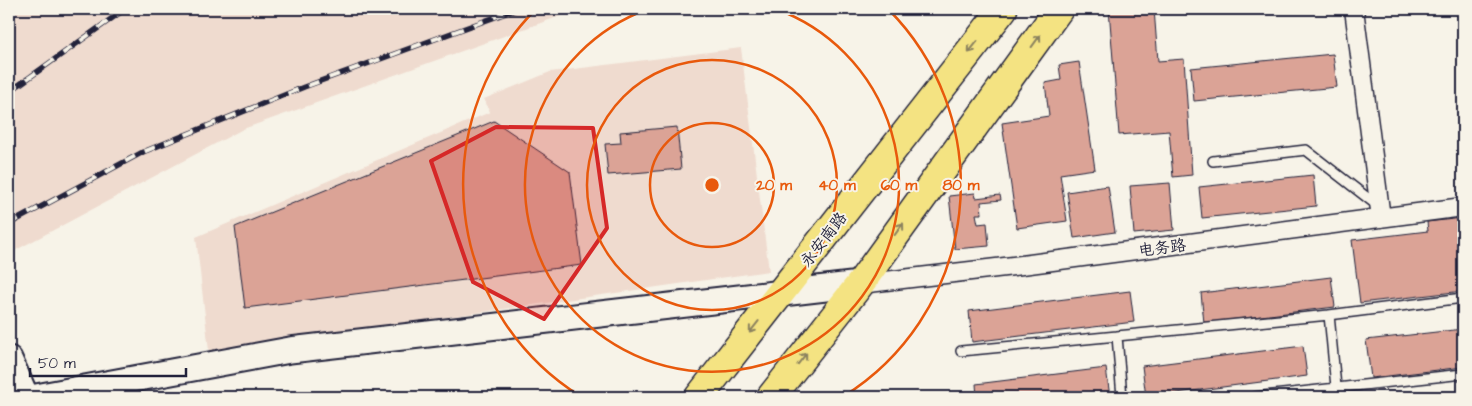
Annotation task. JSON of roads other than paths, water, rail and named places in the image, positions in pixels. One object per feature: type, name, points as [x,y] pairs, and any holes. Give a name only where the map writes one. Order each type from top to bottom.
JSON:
[{"type":"main road","name":"永安南路","points":[[699,397],[1003,9]]},
{"type":"main road","points":[[772,397],[860,284],[1060,9]]},
{"type":"street","points":[[1354,9],[1381,213]]},
{"type":"street","name":"电务路","points":[[860,284],[1022,265],[1381,213],[1463,207]]},
{"type":"street","points":[[36,397],[290,350],[860,284]]},
{"type":"street","points":[[9,359],[26,397]]},
{"type":"lane","points":[[1213,161],[1306,150],[1381,213]]},
{"type":"lane","points":[[961,351],[1329,315],[1463,298]]},
{"type":"lane","points":[[1329,315],[1337,393]]},
{"type":"lane","points":[[1116,336],[1122,397]]},
{"type":"lane","points":[[1255,397],[1337,393],[1463,374]]},
{"type":"railway","points":[[9,92],[125,9]]},
{"type":"railway","points":[[9,224],[143,152],[304,87],[517,9]]}]
